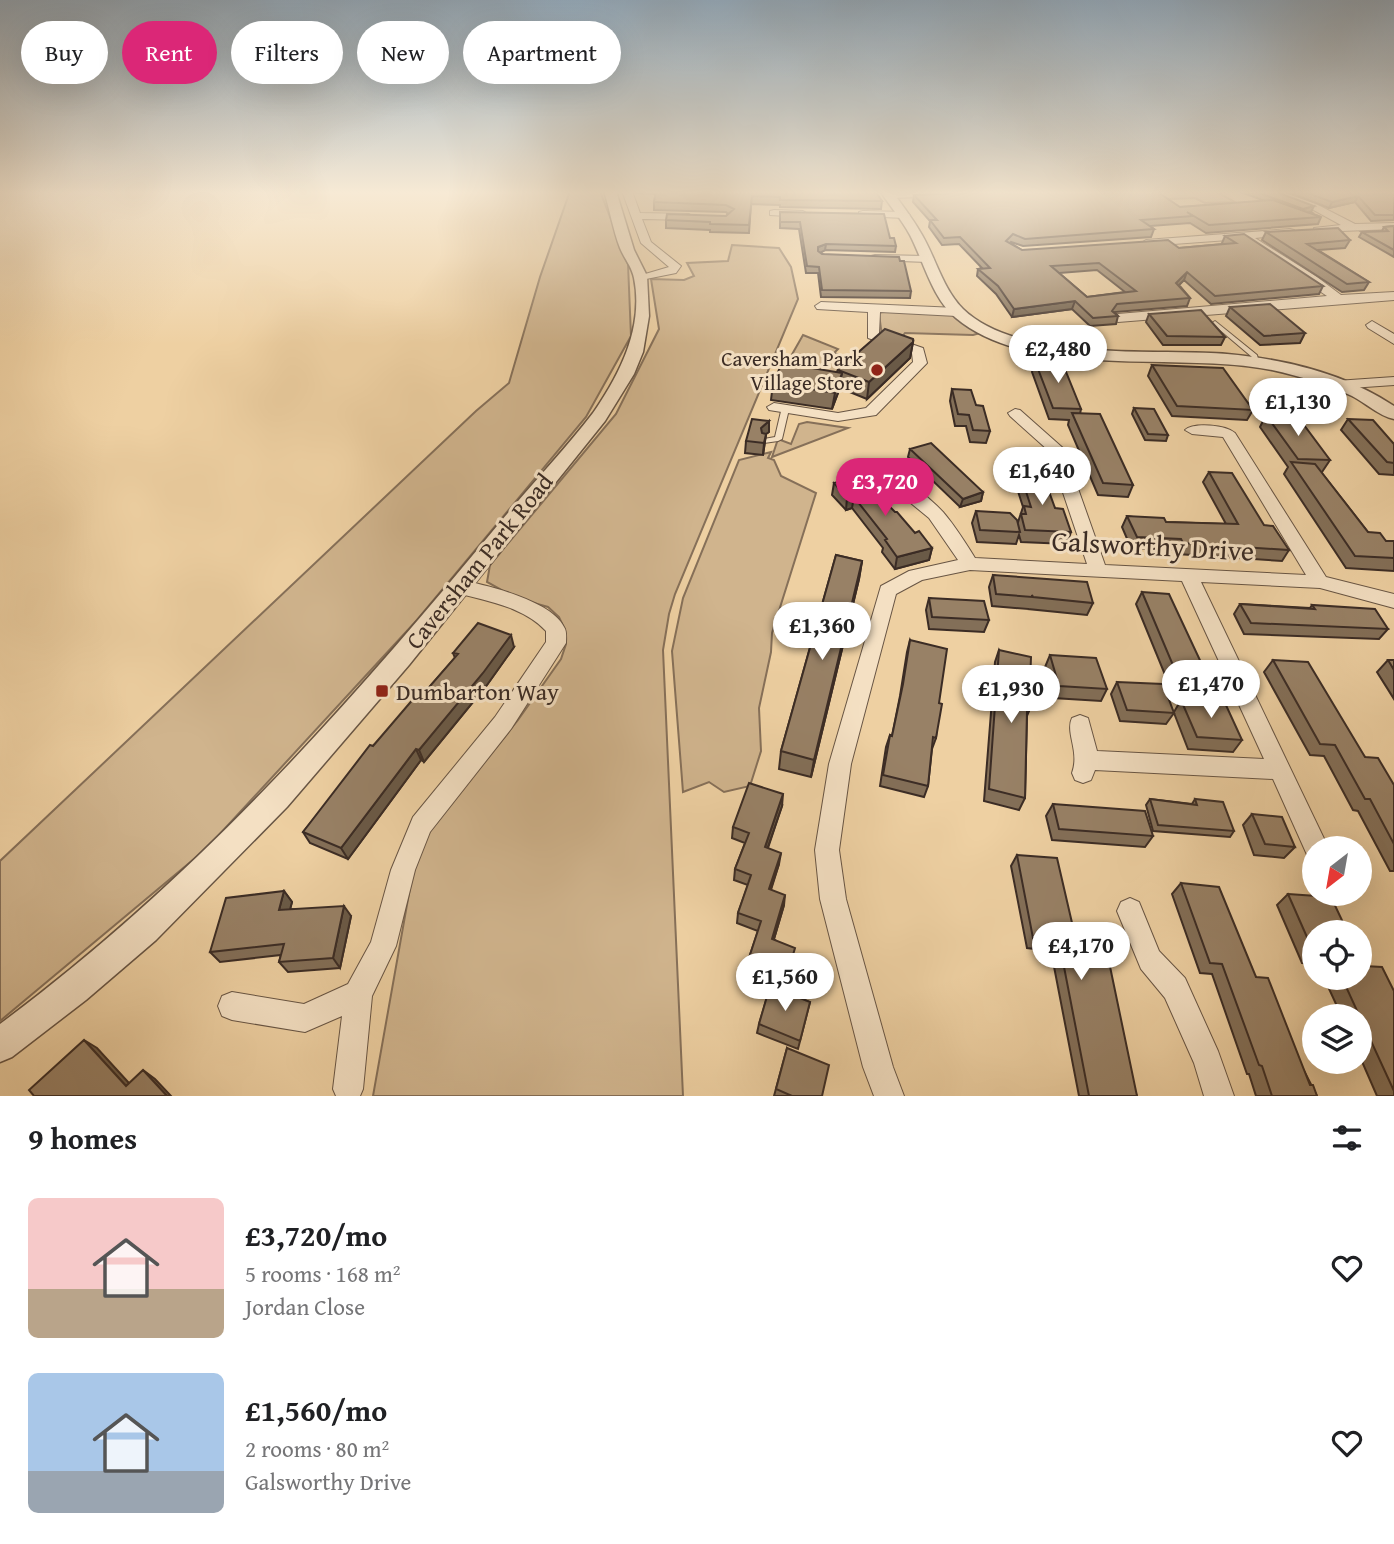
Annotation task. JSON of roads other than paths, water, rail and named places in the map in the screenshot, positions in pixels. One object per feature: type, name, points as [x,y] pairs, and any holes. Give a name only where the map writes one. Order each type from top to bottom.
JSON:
[{"type":"street","name":"Caversham Park Road","points":[[0,1045],[123,950],[213,867],[265,814],[460,587],[556,467],[594,425],[620,385],[635,353],[642,324],[641,277],[624,242]]},
{"type":"street","points":[[641,277],[673,271],[674,266],[646,242]]},
{"type":"street","points":[[919,242],[957,312]]},
{"type":"street","points":[[1130,244],[1153,242]]},
{"type":"street","points":[[1254,242],[1313,279],[1338,299]]},
{"type":"street","points":[[864,257],[928,259]]},
{"type":"street","points":[[1118,318],[1183,307],[1394,296]]},
{"type":"street","points":[[821,306],[957,312],[998,336],[1072,356],[1195,357],[1256,363],[1336,385],[1384,406],[1394,414]]},
{"type":"street","points":[[780,408],[838,416],[871,412],[920,363],[918,351],[873,335],[874,309]]},
{"type":"street","points":[[1372,325],[1394,340]]},
{"type":"street","points":[[1336,385],[1394,381]]},
{"type":"street","points":[[1015,413],[1056,449],[1098,570]]},
{"type":"street","points":[[1192,430],[1236,434],[1320,582]]},
{"type":"street","points":[[903,479],[908,491],[923,499],[936,512],[970,565]]},
{"type":"street","name":"Galsworthy Drive","points":[[889,1096],[878,1067],[832,899],[827,850],[840,764],[888,591],[895,584],[916,576],[970,565],[1320,582],[1394,601]]},
{"type":"street","points":[[1189,576],[1311,836]]},
{"type":"street","points":[[348,1089],[358,994],[383,946],[402,870],[421,825],[503,723],[556,643],[556,628],[541,613],[478,590],[460,587]]},
{"type":"street","points":[[1080,724],[1085,766],[1281,770]]},
{"type":"street","points":[[1130,911],[1150,960],[1175,988],[1208,1062],[1219,1096]]},
{"type":"street","points":[[232,1006],[305,1018],[358,994]]},
{"type":"lane","points":[[1215,323],[1255,356],[1256,363]]},
{"type":"lane","points":[[767,441],[778,439],[780,408]]},
{"type":"place","name":"Caversham Park Village Store","points":[[877,370]]},
{"type":"place","name":"Dumbarton Way","points":[[382,691]]}]
